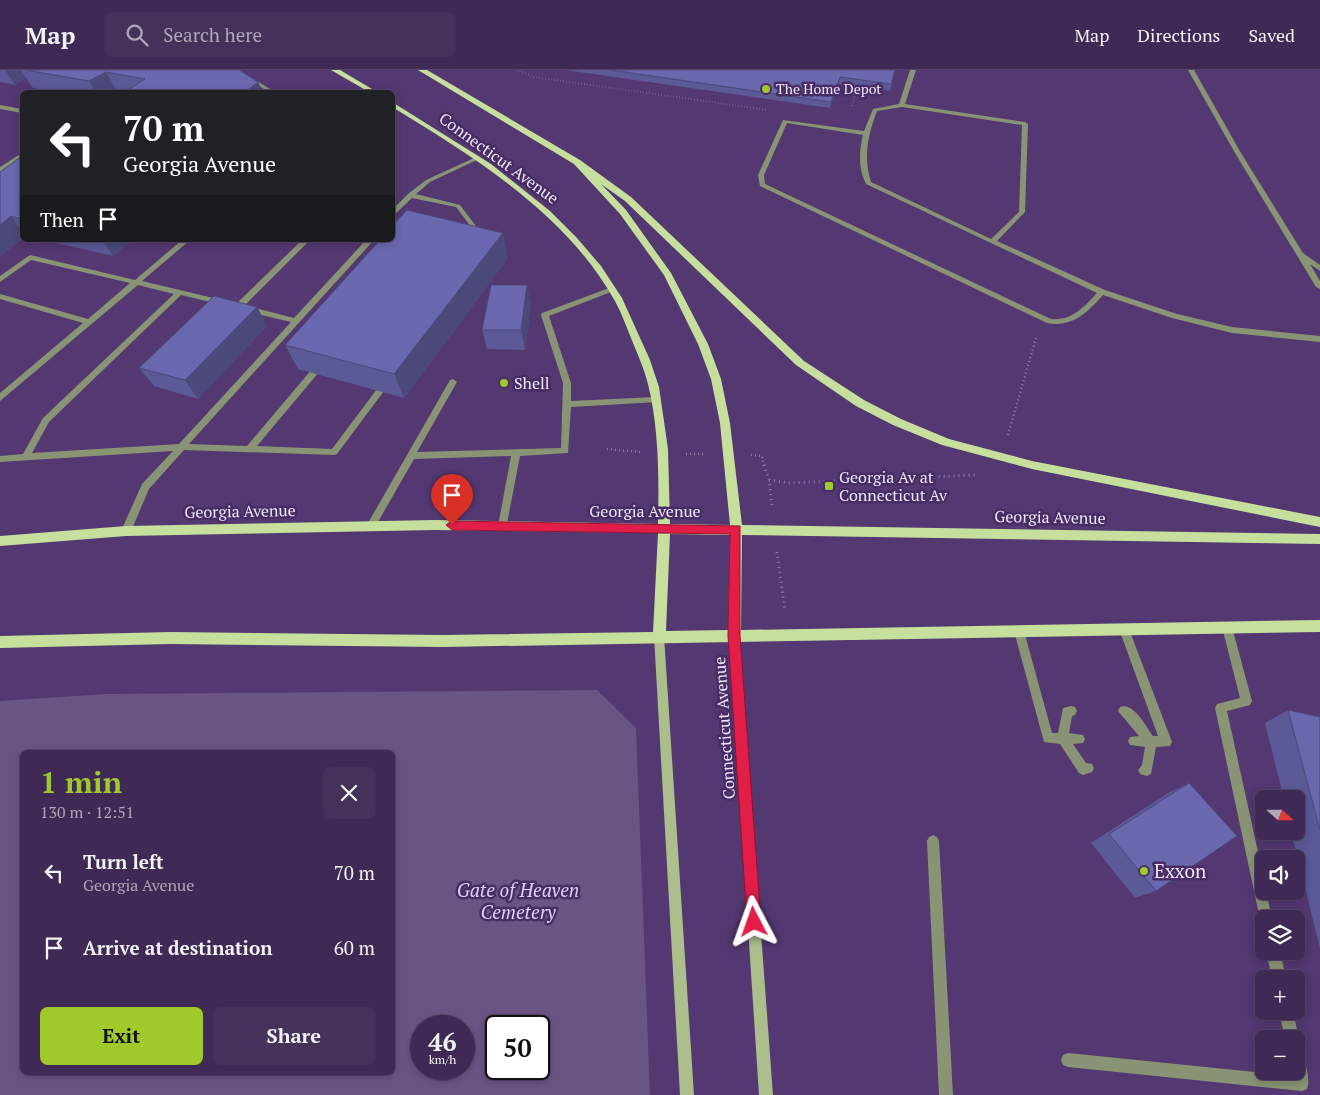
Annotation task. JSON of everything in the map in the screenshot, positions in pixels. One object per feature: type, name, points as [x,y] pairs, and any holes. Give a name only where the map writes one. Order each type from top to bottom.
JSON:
[{"type":"main road","points":[[335,70],[370,90]]},
{"type":"main road","name":"Connecticut Avenue","points":[[423,70],[577,162],[623,212],[668,275],[703,344],[716,379],[725,423],[736,529],[734,636],[766,1095]]},
{"type":"main road","name":"Connecticut Avenue","points":[[395,106],[476,159],[546,210],[583,250],[619,300],[654,386],[661,446],[664,527],[659,636],[687,1095]]},
{"type":"main road","points":[[577,162],[628,199],[800,363],[860,404],[946,442],[1032,465],[1320,522]]},
{"type":"main road","name":"Georgia Avenue","points":[[0,540],[126,531],[372,526],[503,526],[605,529],[664,527],[1320,540]]},
{"type":"main road","points":[[0,642],[171,638],[443,641],[1320,626]]},
{"type":"lane","points":[[235,70],[269,90]]},
{"type":"lane","points":[[902,105],[913,70]]},
{"type":"lane","points":[[1191,70],[1238,153],[1301,253],[1320,287]]},
{"type":"lane","points":[[992,242],[1022,212],[1025,124],[902,105],[875,110],[865,133],[862,170],[868,183],[992,242],[1102,292],[1232,330],[1320,338]]},
{"type":"lane","points":[[0,107],[20,111]]},
{"type":"lane","points":[[865,133],[785,121],[761,175],[762,185],[1050,321],[1060,323],[1078,316],[1102,292]]},
{"type":"lane","points":[[0,170],[20,156]]},
{"type":"lane","points":[[395,216],[410,195],[428,181],[476,159]]},
{"type":"lane","points":[[410,195],[458,206],[487,242]]},
{"type":"lane","points":[[463,231],[480,235]]},
{"type":"lane","points":[[0,398],[184,242]]},
{"type":"lane","points":[[238,307],[304,242]]},
{"type":"lane","points":[[126,531],[145,487],[296,321],[314,308],[368,242]]},
{"type":"lane","points":[[1301,253],[1320,269]]},
{"type":"lane","points":[[0,280],[30,256],[296,321]]},
{"type":"lane","points":[[410,456],[564,451],[567,383],[546,314],[612,290]]},
{"type":"lane","points":[[26,458],[46,420],[180,292]]},
{"type":"lane","points":[[0,296],[89,322]]},
{"type":"lane","points":[[248,449],[324,360]]},
{"type":"lane","points":[[372,526],[453,382]]},
{"type":"lane","points":[[0,459],[182,447],[334,452],[380,392]]},
{"type":"lane","points":[[566,404],[655,400]]},
{"type":"lane","points":[[503,526],[516,453]]},
{"type":"lane","points":[[1227,627],[1246,701],[1221,708],[1264,910]]},
{"type":"lane","points":[[1124,629],[1166,742],[1134,741]]},
{"type":"lane","points":[[1019,631],[1048,738],[1079,739]]},
{"type":"lane","points":[[1124,711],[1128,712],[1151,742],[1147,770],[1144,770]]},
{"type":"lane","points":[[1071,712],[1067,712],[1063,739],[1083,769],[1088,768]]},
{"type":"lane","points":[[933,841],[946,1095]]},
{"type":"lane","points":[[1068,1060],[1255,1079]]},
{"type":"lane","points":[[1263,1080],[1302,1084],[1301,1080]]},
{"type":"path","points":[[517,70],[534,76],[770,111]]},
{"type":"path","points":[[851,110],[858,87]]},
{"type":"green space","name":"Gate of Heaven Cemetery","points":[[597,690],[636,728],[650,1095],[0,1095],[0,701],[106,694]]},
{"type":"building","points":[[26,70],[239,70],[258,82],[248,90],[128,90],[145,79],[106,72],[89,81]]},
{"type":"building","name":"The Home Depot","points":[[611,70],[895,70],[891,84],[840,77],[831,102]]},
{"type":"building","points":[[20,157],[20,218],[11,216],[0,225],[0,172]]},
{"type":"building","points":[[407,210],[503,233],[394,374],[285,345],[378,242],[395,242],[395,223]]},
{"type":"building","points":[[491,285],[527,285],[521,330],[482,330]]},
{"type":"building","points":[[214,296],[257,307],[185,380],[139,368]]},
{"type":"building","points":[[1288,710],[1320,717],[1320,830]]},
{"type":"building","name":"Exxon","points":[[1189,783],[1237,836],[1156,891],[1109,834]]},
{"type":"place","name":"The Home Depot","points":[[766,89]]},
{"type":"place","name":"Shell","points":[[504,383]]},
{"type":"place","name":"Georgia Av at Connecticut Av","points":[[829,486]]},
{"type":"place","name":"Exxon","points":[[1144,871]]},
{"type":"route","points":[[452,525],[605,529],[664,527],[736,529],[734,636],[754,922]]}]
